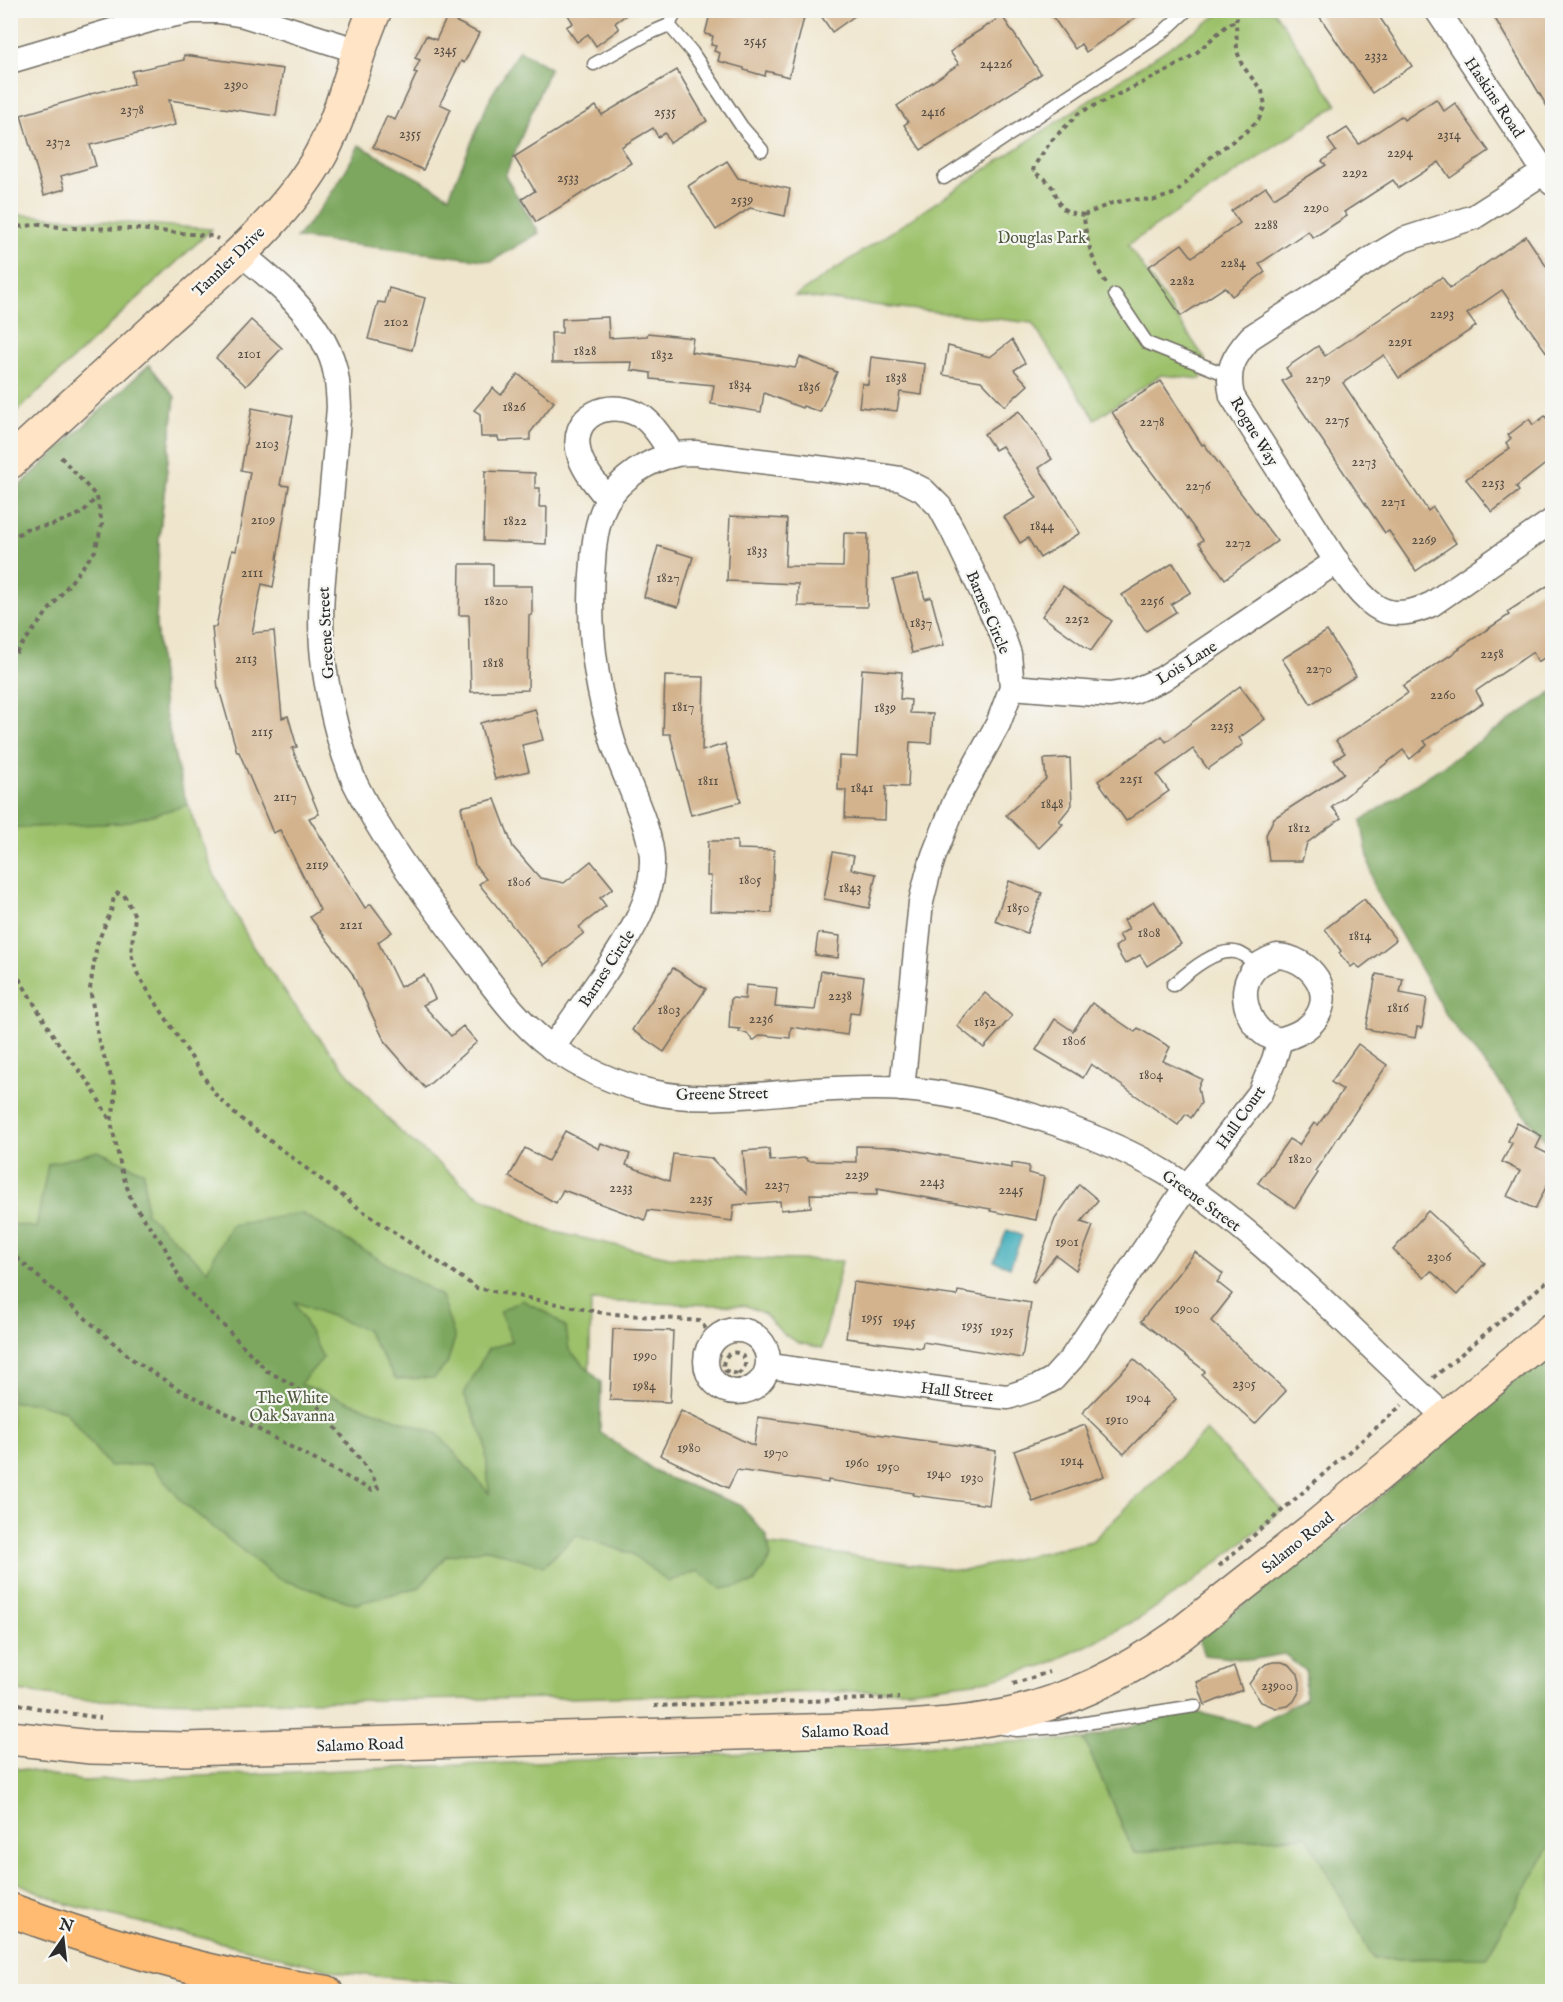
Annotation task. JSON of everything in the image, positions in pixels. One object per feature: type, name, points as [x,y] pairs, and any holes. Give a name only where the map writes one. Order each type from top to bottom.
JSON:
[{"type":"highway","points":[[10,1910],[74,1933],[157,1957],[230,1975],[326,1992]]},
{"type":"main road","name":"Tannler Drive","points":[[10,462],[117,362],[240,253],[288,202],[316,163],[337,119],[375,10]]},
{"type":"main road","name":"Salamo Road","points":[[10,1738],[91,1747],[186,1749],[681,1736],[875,1729],[959,1723],[999,1717],[1050,1704],[1111,1677],[1161,1649],[1205,1617],[1552,1330]]},
{"type":"street","name":"Haskins Road","points":[[1437,10],[1550,174]]},
{"type":"street","points":[[10,61],[156,18],[192,11],[219,11],[244,15],[359,51]]},
{"type":"street","name":"Rogue Way","points":[[1550,174],[1474,217],[1403,240],[1372,258],[1251,337],[1238,351],[1232,363],[1230,376],[1232,396],[1337,561],[1362,595],[1377,607],[1393,612],[1417,611],[1432,604],[1552,521]]},
{"type":"street","name":"Greene Street","points":[[240,253],[284,291],[320,333],[330,354],[337,381],[339,406],[321,590],[323,640],[324,662],[334,721],[354,781],[416,883],[510,1009],[532,1032],[552,1048],[592,1072],[655,1093],[684,1097],[839,1088],[902,1089],[960,1098],[1054,1123],[1126,1152],[1163,1171],[1226,1215],[1280,1260],[1446,1418]]},
{"type":"street","points":[[608,499],[579,456],[578,432],[582,424],[595,412],[606,408],[616,408],[637,414],[657,432],[673,455]]},
{"type":"street","name":"Barnes Circle","points":[[552,1048],[632,932],[648,893],[653,861],[646,830],[613,743],[600,697],[592,642],[591,579],[599,519],[608,499],[635,472],[655,461],[673,455],[695,453],[901,479],[923,490],[940,507],[953,531],[1002,634],[1009,654],[1012,687],[998,724],[955,802],[934,855],[921,902],[902,1089]]},
{"type":"street","name":"Lois Lane","points":[[1012,687],[1110,695],[1134,691],[1162,679],[1337,561]]},
{"type":"street","points":[[1277,956],[1295,960],[1307,966],[1317,977],[1322,990],[1320,1007],[1314,1020],[1304,1030],[1280,1040],[1267,1036],[1256,1025],[1248,1013],[1246,999],[1247,984],[1252,972],[1265,961],[1277,956]]},
{"type":"street","name":"Hall Court","points":[[1186,1187],[1260,1093],[1280,1040]]},
{"type":"street","name":"Hall Street","points":[[768,1365],[1008,1397],[1038,1387],[1053,1379],[1072,1358],[1186,1187]]},
{"type":"street","points":[[734,1329],[748,1331],[760,1340],[767,1351],[768,1365],[764,1379],[753,1389],[739,1384],[725,1391],[706,1371],[707,1349],[715,1338],[734,1329]]},
{"type":"lane","points":[[594,64],[669,25],[677,10]]},
{"type":"lane","points":[[944,178],[1160,35],[1187,10]]},
{"type":"lane","points":[[669,25],[692,52],[742,127],[762,150]]},
{"type":"lane","points":[[1115,295],[1147,343],[1230,376]]},
{"type":"lane","points":[[1173,985],[1197,965],[1228,952],[1239,954],[1259,966]]},
{"type":"lane","points":[[959,1723],[1017,1730],[1060,1727],[1195,1706]]},
{"type":"path","points":[[1236,20],[1195,54],[1079,113],[1052,141],[1034,166],[1033,171],[1053,188],[1061,207],[1068,212],[1084,215],[1132,199],[1155,200],[1176,193],[1213,156],[1247,131],[1259,119],[1265,105],[1262,91],[1242,64],[1236,51],[1236,20],[1241,10]]},
{"type":"path","points":[[1084,215],[1089,244],[1103,278],[1115,295]]},
{"type":"path","points":[[10,228],[40,224],[65,228],[127,229],[212,236],[240,253]]},
{"type":"path","points":[[10,660],[94,551],[102,524],[97,497],[41,434]]},
{"type":"path","points":[[10,540],[26,529],[52,525],[82,513],[97,497]]},
{"type":"path","points":[[111,1122],[115,1088],[99,1042],[90,989],[97,944],[111,911],[114,897],[118,893],[124,895],[135,916],[131,954],[138,975],[215,1094],[236,1115],[364,1212],[477,1288],[603,1313],[700,1321],[706,1329]]},
{"type":"path","points":[[10,944],[17,975],[56,1040],[91,1086],[111,1122],[122,1172],[132,1202],[164,1246],[184,1287],[267,1371],[290,1383],[322,1410],[372,1474],[378,1488],[371,1490],[161,1378],[132,1359],[10,1252]]},
{"type":"path","points":[[1441,1371],[1552,1277]]},
{"type":"path","points":[[731,1353],[740,1353],[746,1362],[739,1384],[723,1366],[727,1356],[731,1353]]},
{"type":"path","points":[[1217,1568],[1396,1410]]},
{"type":"path","points":[[1009,1685],[1053,1671]]},
{"type":"path","points":[[652,1706],[909,1698]]},
{"type":"path","points":[[10,1702],[105,1719]]},
{"type":"green space","name":"Douglas Park","points":[[1224,11],[1274,11],[1337,105],[1128,245],[1205,359],[1201,379],[1161,375],[1095,419],[1032,323],[795,296]]},
{"type":"green space","points":[[519,50],[550,68],[505,176],[539,233],[492,261],[296,238],[331,194],[359,145],[449,196],[491,96]]},
{"type":"green space","points":[[10,214],[212,229],[11,417]]},
{"type":"green space","name":"The White Oak Savanna","points":[[149,365],[175,397],[159,539],[156,624],[164,709],[183,792],[213,872],[253,947],[302,1016],[397,1129],[474,1193],[550,1231],[669,1257],[842,1261],[822,1348],[799,1343],[782,1333],[765,1314],[747,1306],[591,1301],[589,1396],[567,1485],[772,1545],[963,1571],[1092,1541],[1206,1431],[1282,1510],[1193,1582],[1140,1618],[1045,1665],[989,1680],[911,1690],[566,1698],[204,1702],[84,1700],[11,1690],[11,494]]},
{"type":"green space","points":[[149,365],[175,397],[159,539],[156,624],[164,709],[188,805],[123,823],[11,828],[11,494]]},
{"type":"green space","points":[[1552,692],[1552,1149],[1448,1018],[1374,887],[1361,821]]},
{"type":"green space","points":[[98,1151],[144,1172],[146,1213],[207,1270],[231,1225],[301,1213],[441,1296],[455,1338],[447,1364],[434,1378],[396,1379],[366,1330],[295,1302],[323,1358],[300,1384],[438,1434],[489,1493],[485,1441],[464,1394],[488,1349],[512,1341],[500,1311],[522,1300],[549,1314],[566,1328],[569,1350],[601,1382],[600,1432],[661,1475],[740,1505],[766,1535],[771,1557],[754,1583],[722,1589],[698,1571],[668,1582],[632,1554],[576,1535],[544,1566],[488,1549],[446,1556],[420,1587],[355,1604],[277,1578],[184,1504],[151,1464],[109,1466],[65,1411],[36,1403],[11,1402],[11,1226],[13,1224],[36,1228],[48,1164]]},
{"type":"green space","points":[[1552,1347],[1552,1842],[1486,1958],[1374,1959],[1307,1836],[1229,1841],[1134,1853],[1084,1739],[1188,1710],[1254,1726],[1305,1698],[1306,1671],[1284,1654],[1250,1660],[1204,1655],[1198,1639],[1341,1531]]},
{"type":"green space","points":[[1084,1739],[1134,1853],[1229,1841],[1308,1836],[1374,1959],[1486,1958],[1552,1842],[1552,1991],[548,1992],[344,1973],[66,1904],[11,1880],[10,1767],[82,1781]]},
{"type":"water","points":[[1007,1230],[1022,1236],[1010,1267],[994,1261]]},
{"type":"building","points":[[565,10],[633,10],[615,23],[619,29],[596,46],[588,34],[577,42],[566,27],[573,23]]},
{"type":"building","points":[[711,10],[806,10],[789,77],[766,71],[765,76],[718,61],[720,53],[714,51],[716,46],[711,45],[713,36],[705,34]]},
{"type":"building","points":[[817,10],[863,10],[832,32]]},
{"type":"building","points":[[1048,10],[1146,10],[1086,52],[1081,44],[1075,49]]},
{"type":"building","points":[[1315,10],[1375,10],[1412,66],[1372,93]]},
{"type":"building","points":[[1490,10],[1552,10],[1552,115],[1516,54]]},
{"type":"building","points":[[1002,16],[1041,74],[921,150],[904,125],[908,122],[897,106],[959,64],[950,52]]},
{"type":"building","points":[[447,17],[479,33],[464,63],[461,61],[440,104],[451,109],[423,170],[373,147],[387,116],[395,120],[417,73],[414,72],[420,60],[415,58],[426,36],[436,40]]},
{"type":"building","points":[[184,55],[283,69],[276,116],[169,100],[175,125],[90,145],[96,166],[61,176],[65,189],[44,195],[21,115],[90,94],[134,84],[132,71],[184,60]]},
{"type":"building","points":[[677,70],[707,121],[670,143],[665,133],[658,137],[653,128],[621,147],[631,163],[536,222],[522,199],[535,191],[514,157],[596,106],[602,115]]},
{"type":"building","points":[[1436,99],[1444,111],[1455,103],[1489,151],[1450,178],[1439,162],[1399,188],[1393,180],[1344,212],[1347,216],[1313,238],[1308,231],[1259,264],[1265,272],[1232,296],[1225,287],[1181,316],[1148,267],[1182,244],[1192,257],[1240,223],[1231,211],[1266,187],[1274,198],[1326,165],[1322,161],[1336,151],[1328,140],[1347,128],[1359,144],[1401,116],[1404,120]]},
{"type":"building","points":[[727,161],[738,178],[790,189],[785,216],[750,208],[716,230],[688,186]]},
{"type":"building","points":[[1526,236],[1552,275],[1552,360],[1502,290],[1467,314],[1476,326],[1399,378],[1384,355],[1343,383],[1428,511],[1433,507],[1456,543],[1416,571],[1389,531],[1385,533],[1282,381],[1291,376],[1286,368],[1318,346],[1325,356],[1442,277],[1450,288]]},
{"type":"building","points":[[389,288],[425,298],[412,350],[368,339],[378,302],[385,303]]},
{"type":"building","points":[[608,317],[609,338],[647,336],[648,333],[693,338],[691,352],[795,368],[800,357],[837,372],[820,412],[803,406],[802,408],[764,393],[761,412],[711,404],[714,385],[651,379],[651,373],[631,370],[632,362],[552,363],[551,333],[562,333],[562,319]]},
{"type":"building","points":[[251,320],[282,348],[246,386],[216,358]]},
{"type":"building","points":[[1012,340],[1025,363],[1014,370],[1028,385],[1005,406],[981,381],[943,375],[948,346],[990,357]]},
{"type":"building","points":[[871,357],[925,364],[922,395],[900,392],[897,411],[859,407],[862,383],[868,385]]},
{"type":"building","points":[[518,374],[554,402],[530,433],[530,440],[499,441],[498,437],[481,437],[480,414],[474,410],[493,388],[501,395]]},
{"type":"building","points":[[1161,381],[1202,445],[1204,444],[1277,541],[1225,579],[1199,543],[1203,540],[1141,458],[1112,412]]},
{"type":"building","points":[[252,408],[293,416],[280,485],[289,486],[273,587],[262,584],[252,633],[274,631],[282,718],[288,716],[297,747],[292,748],[319,814],[309,818],[365,908],[371,904],[392,932],[378,942],[400,987],[424,975],[435,999],[423,1005],[451,1036],[463,1026],[477,1042],[425,1088],[385,1042],[352,973],[310,917],[320,910],[280,830],[273,833],[239,752],[237,752],[218,689],[212,627],[216,627],[232,550],[236,551],[250,472],[241,470]]},
{"type":"building","points":[[1019,411],[1052,459],[1039,468],[1080,533],[1040,558],[1028,538],[1020,543],[1004,517],[1037,498],[1002,446],[995,450],[984,434]]},
{"type":"building","points":[[1545,416],[1552,426],[1552,459],[1516,487],[1519,491],[1492,512],[1466,479],[1510,448],[1506,443],[1511,438],[1508,435],[1529,419],[1533,425]]},
{"type":"building","points":[[485,471],[535,473],[535,488],[540,488],[539,507],[547,507],[546,544],[483,541]]},
{"type":"building","points":[[730,516],[787,519],[785,566],[843,567],[844,533],[868,534],[867,607],[798,606],[798,584],[727,581]]},
{"type":"building","points":[[658,546],[693,557],[678,607],[644,597]]},
{"type":"building","points":[[1173,563],[1191,592],[1171,604],[1176,612],[1146,631],[1122,595]]},
{"type":"building","points":[[460,564],[493,564],[493,586],[532,586],[532,615],[529,615],[528,690],[471,692],[469,615],[459,615]]},
{"type":"building","points":[[918,574],[925,599],[931,597],[944,645],[912,653],[893,580]]},
{"type":"building","points":[[1552,583],[1552,653],[1538,662],[1533,652],[1476,691],[1483,703],[1424,741],[1427,745],[1410,759],[1403,750],[1332,807],[1341,818],[1307,843],[1302,861],[1269,861],[1266,835],[1274,818],[1344,773],[1334,760],[1345,753],[1336,741],[1408,693],[1403,686],[1460,649],[1509,615],[1507,612]]},
{"type":"building","points":[[1063,586],[1112,621],[1091,651],[1042,616]]},
{"type":"building","points":[[1327,631],[1356,676],[1311,704],[1282,659]]},
{"type":"building","points":[[862,669],[902,672],[900,699],[911,700],[910,713],[933,714],[931,743],[910,742],[908,787],[886,786],[885,820],[845,818],[846,790],[838,790],[839,756],[857,757]]},
{"type":"building","points":[[665,676],[704,677],[702,751],[725,744],[741,802],[691,815],[670,734],[663,734]]},
{"type":"building","points":[[1240,686],[1265,719],[1239,738],[1243,744],[1208,769],[1193,749],[1157,775],[1169,791],[1126,821],[1098,781],[1162,736],[1166,742]]},
{"type":"building","points":[[535,709],[543,740],[522,745],[529,771],[495,779],[480,723]]},
{"type":"building","points":[[1070,758],[1072,805],[1059,821],[1063,824],[1039,848],[1006,815],[1046,779],[1044,759]]},
{"type":"building","points":[[495,799],[513,847],[540,878],[564,883],[591,861],[613,888],[600,898],[606,906],[579,927],[584,933],[544,965],[479,884],[486,879],[475,865],[461,807]]},
{"type":"building","points":[[708,841],[737,841],[737,849],[774,850],[772,913],[710,911],[711,876],[707,876]]},
{"type":"building","points":[[833,852],[854,856],[851,869],[876,874],[869,908],[824,899]]},
{"type":"building","points":[[1009,881],[1042,893],[1027,933],[995,921]]},
{"type":"building","points":[[1364,899],[1396,940],[1360,968],[1355,964],[1351,967],[1339,953],[1341,951],[1325,929]]},
{"type":"building","points":[[1154,901],[1181,944],[1147,966],[1140,955],[1125,964],[1115,947],[1123,941],[1119,935],[1129,929],[1124,920]]},
{"type":"building","points":[[818,933],[840,936],[838,958],[815,955]]},
{"type":"building","points":[[673,968],[706,989],[664,1052],[632,1030]]},
{"type":"building","points":[[821,971],[864,977],[859,1014],[850,1013],[847,1035],[791,1027],[790,1038],[761,1035],[753,1041],[747,1033],[739,1032],[740,1029],[729,1028],[731,998],[745,999],[746,985],[777,988],[775,1007],[815,1010]]},
{"type":"building","points":[[1376,974],[1403,979],[1400,993],[1427,998],[1422,1028],[1417,1027],[1415,1038],[1366,1029]]},
{"type":"building","points":[[985,993],[1012,1016],[984,1048],[957,1026]]},
{"type":"building","points":[[1092,1003],[1135,1032],[1138,1028],[1170,1047],[1163,1061],[1202,1079],[1198,1087],[1201,1103],[1191,1118],[1186,1114],[1178,1125],[1091,1064],[1083,1078],[1036,1050],[1055,1019],[1073,1031]]},
{"type":"building","points":[[1358,1044],[1387,1065],[1315,1171],[1318,1173],[1295,1208],[1258,1183],[1289,1139],[1299,1145],[1314,1123],[1318,1125],[1343,1090],[1331,1082]]},
{"type":"building","points":[[1517,1123],[1542,1136],[1536,1148],[1552,1156],[1552,1175],[1535,1209],[1507,1196],[1520,1171],[1502,1162],[1512,1143],[1508,1141]]},
{"type":"building","points":[[565,1131],[599,1149],[601,1143],[630,1154],[626,1165],[669,1181],[673,1154],[711,1158],[747,1194],[743,1151],[769,1149],[770,1161],[806,1158],[807,1161],[856,1162],[856,1146],[895,1147],[1012,1168],[1012,1163],[1029,1166],[1028,1173],[1044,1177],[1036,1220],[990,1211],[991,1209],[877,1189],[877,1195],[810,1194],[811,1207],[781,1210],[780,1201],[734,1205],[732,1221],[648,1210],[645,1220],[563,1190],[556,1203],[509,1177],[525,1148],[548,1161]]},
{"type":"building","points":[[1079,1184],[1098,1200],[1081,1222],[1093,1226],[1076,1270],[1056,1255],[1034,1282],[1032,1281],[1055,1219]]},
{"type":"building","points":[[1428,1211],[1485,1263],[1457,1295],[1431,1271],[1424,1278],[1393,1250]]},
{"type":"building","points":[[1195,1252],[1223,1274],[1217,1282],[1232,1294],[1211,1321],[1286,1391],[1255,1424],[1202,1375],[1205,1371],[1141,1321]]},
{"type":"building","points":[[853,1282],[957,1296],[958,1291],[1031,1303],[1022,1358],[923,1342],[922,1348],[846,1338]]},
{"type":"building","points":[[613,1329],[673,1331],[670,1402],[610,1400]]},
{"type":"building","points":[[1134,1359],[1176,1399],[1124,1454],[1082,1413]]},
{"type":"building","points":[[681,1411],[754,1446],[758,1417],[996,1451],[989,1505],[828,1480],[828,1483],[737,1470],[728,1488],[660,1455]]},
{"type":"building","points":[[1085,1425],[1104,1476],[1033,1502],[1014,1451]]},
{"type":"building","points":[[1274,1662],[1290,1665],[1298,1674],[1300,1690],[1288,1706],[1276,1708],[1261,1702],[1249,1684],[1260,1669]]},
{"type":"building","points":[[1234,1667],[1242,1690],[1205,1705],[1197,1682]]}]
